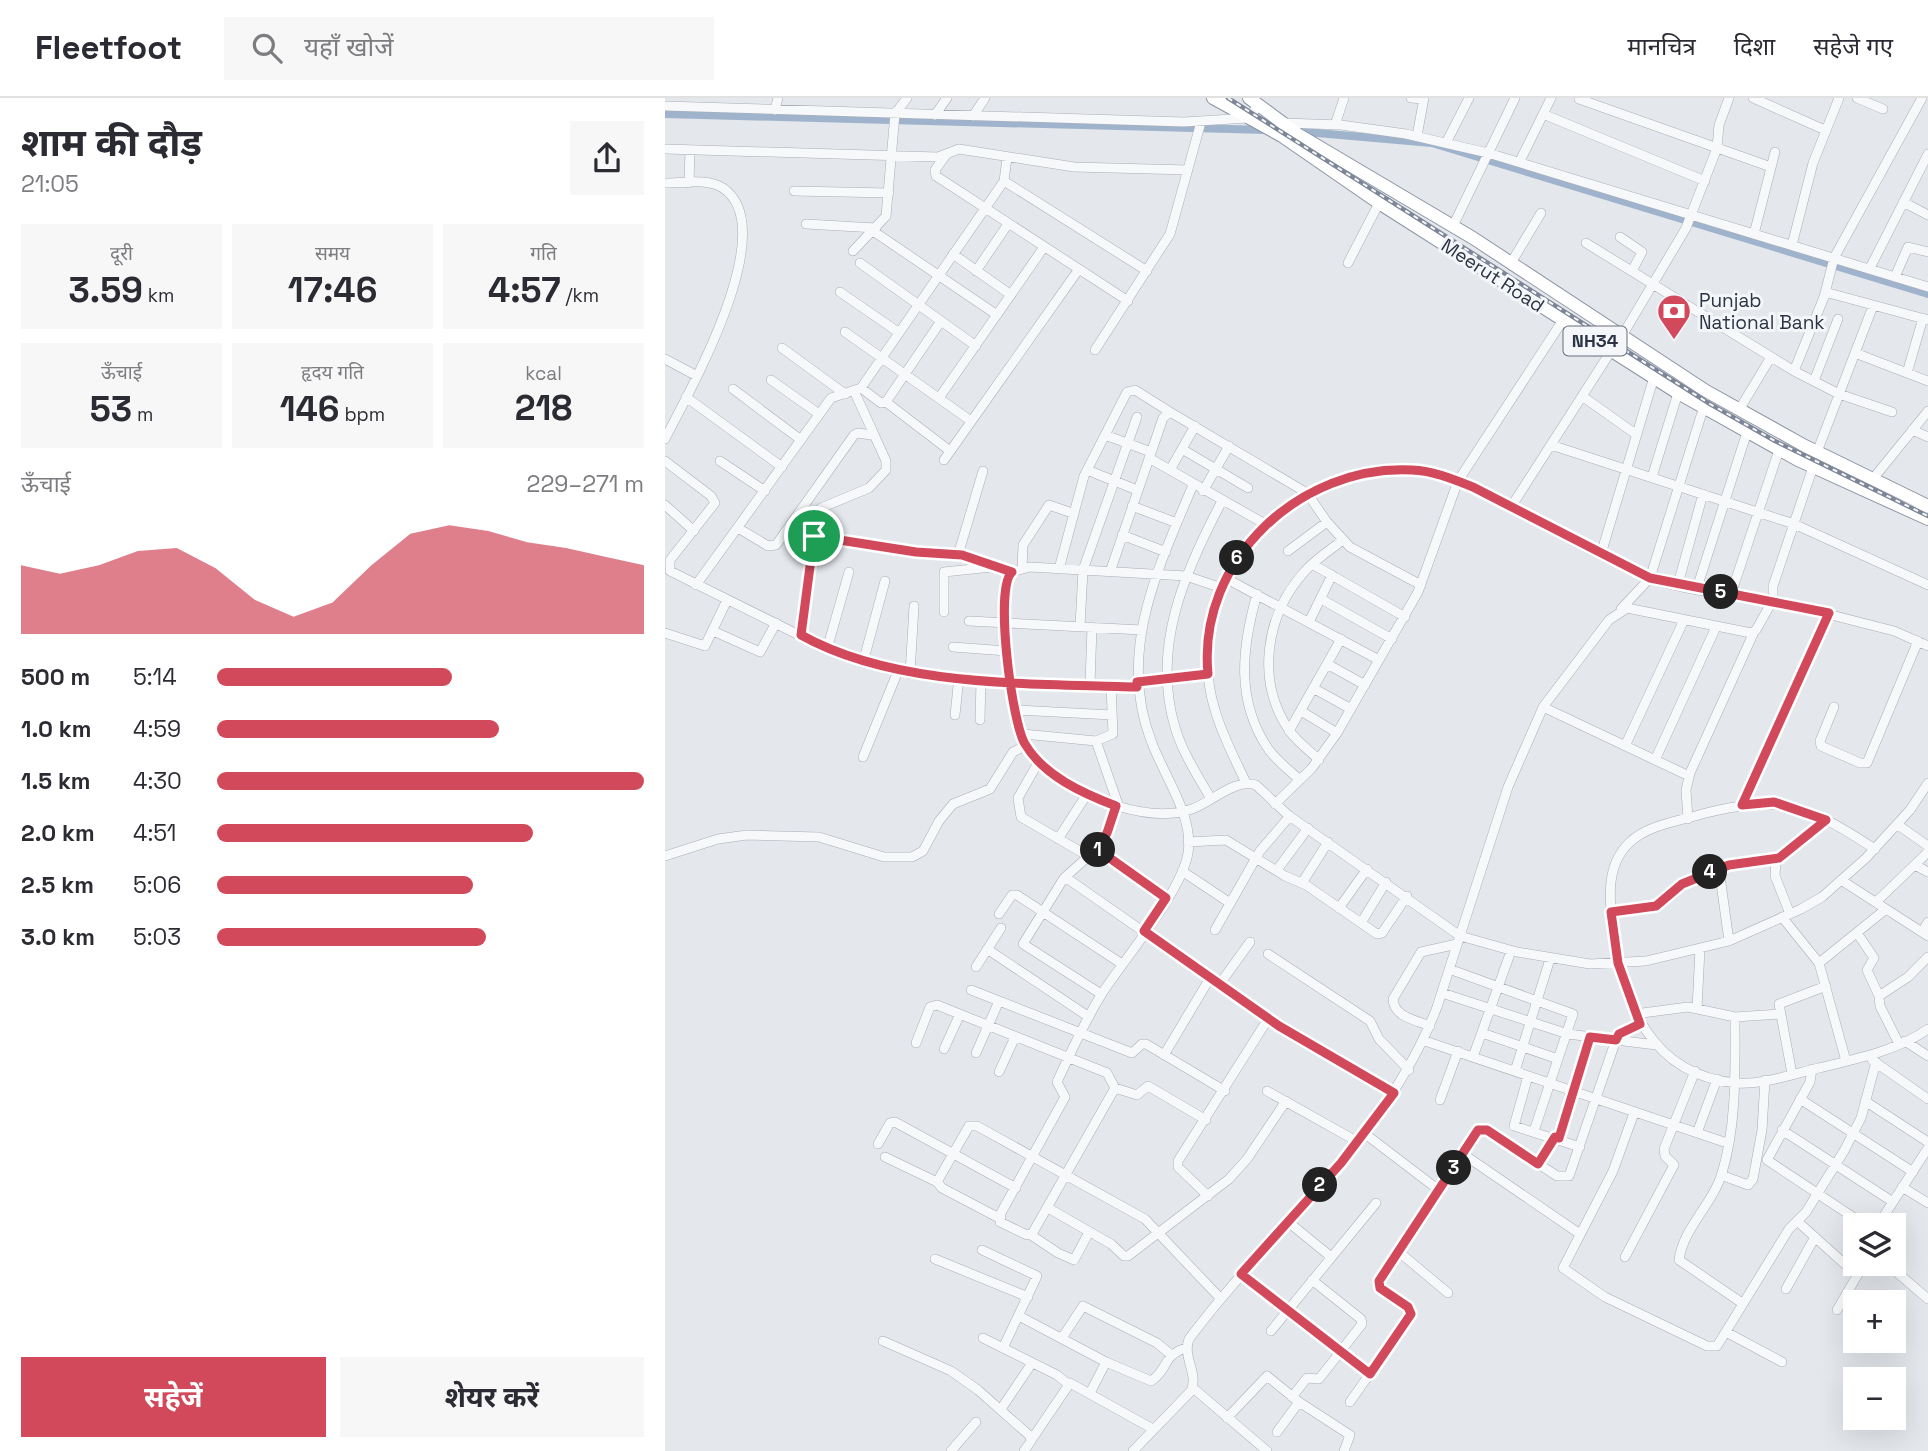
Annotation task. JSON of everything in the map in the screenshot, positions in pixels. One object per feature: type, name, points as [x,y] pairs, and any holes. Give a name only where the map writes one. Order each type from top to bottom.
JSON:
[{"type":"highway","name":"Meerut Road","points":[[1213,98],[1265,126],[1282,128],[1299,135],[1453,226],[1739,410],[1872,480],[1928,506]]},
{"type":"highway","name":"Meerut Road","points":[[1254,101],[1282,128],[1379,203],[1678,393],[1779,450],[1928,519]]},
{"type":"street","points":[[775,110],[778,98]]},
{"type":"street","points":[[892,98],[900,109]]},
{"type":"street","points":[[935,115],[947,98]]},
{"type":"street","points":[[973,116],[985,98]]},
{"type":"street","points":[[1335,125],[1344,98]]},
{"type":"street","points":[[1411,98],[1424,99],[1417,136]]},
{"type":"street","points":[[1446,143],[1469,98]]},
{"type":"street","points":[[1453,226],[1515,98]]},
{"type":"street","points":[[1520,161],[1552,98]]},
{"type":"street","points":[[1622,336],[1689,221],[1717,148],[1719,125],[1729,98]]},
{"type":"street","points":[[1753,98],[1825,130]]},
{"type":"street","points":[[1792,246],[1813,163],[1839,98]]},
{"type":"street","points":[[1857,98],[1883,109]]},
{"type":"street","points":[[1794,371],[1825,292],[1832,263],[1922,98]]},
{"type":"street","points":[[1579,99],[1771,167]]},
{"type":"street","points":[[665,106],[775,110],[900,109],[935,115],[1201,126],[1248,118],[1254,101]]},
{"type":"street","points":[[853,251],[886,216],[894,128],[900,109]]},
{"type":"street","points":[[1543,114],[1706,181]]},
{"type":"street","points":[[1282,128],[1335,125],[1417,136],[1446,143],[1485,158],[1520,161],[1689,221],[1754,234],[1832,263],[1870,268],[1928,287]]},
{"type":"street","points":[[1095,350],[1170,234],[1201,126]]},
{"type":"street","points":[[665,149],[946,155],[958,149],[1074,167],[1188,170]]},
{"type":"street","points":[[689,183],[690,150]]},
{"type":"street","points":[[1754,234],[1775,152]]},
{"type":"street","points":[[1870,268],[1928,154]]},
{"type":"street","points":[[946,155],[935,170],[936,176],[1128,301]]},
{"type":"street","points":[[696,585],[819,414],[834,396],[858,390],[1004,181],[1007,158]]},
{"type":"street","points":[[1004,181],[1147,271]]},
{"type":"street","points":[[665,183],[714,184],[726,191],[743,226],[740,256],[719,329],[665,439]]},
{"type":"street","points":[[794,191],[889,193]]},
{"type":"street","points":[[1903,202],[1928,215]]},
{"type":"street","points":[[1348,263],[1379,203]]},
{"type":"street","points":[[1511,263],[1541,213]]},
{"type":"street","points":[[806,224],[874,229],[997,315]]},
{"type":"street","points":[[976,271],[1008,224]]},
{"type":"street","points":[[1620,237],[1642,252],[1632,271]]},
{"type":"street","points":[[1587,243],[1794,371],[1839,394],[1892,412]]},
{"type":"street","points":[[939,398],[1044,247]]},
{"type":"street","points":[[1895,277],[1907,247],[1928,252]]},
{"type":"street","points":[[953,254],[1011,295]]},
{"type":"street","points":[[860,264],[976,346]]},
{"type":"street","points":[[944,460],[1079,269]]},
{"type":"street","points":[[840,292],[898,332]]},
{"type":"street","points":[[1825,292],[1925,319],[1907,373]]},
{"type":"street","points":[[1817,452],[1873,306]]},
{"type":"street","points":[[1814,381],[1838,318]]},
{"type":"street","points":[[1275,804],[1319,760],[1337,733],[1421,585],[1458,481],[1563,320]]},
{"type":"street","points":[[886,402],[941,321]]},
{"type":"street","points":[[845,332],[971,421]]},
{"type":"street","points":[[782,348],[845,394]]},
{"type":"street","points":[[1511,507],[1611,351]]},
{"type":"street","points":[[1855,353],[1928,381]]},
{"type":"street","points":[[1739,410],[1772,357]]},
{"type":"street","points":[[665,359],[697,376]]},
{"type":"street","points":[[1601,554],[1654,377]]},
{"type":"street","points":[[771,380],[819,414]]},
{"type":"street","points":[[733,389],[801,440]]},
{"type":"street","points":[[858,390],[881,403],[886,402],[950,451]]},
{"type":"street","points":[[801,635],[819,510],[869,488],[886,470],[858,390]]},
{"type":"street","points":[[1059,569],[1072,513],[1087,470],[1129,390],[1307,493],[1343,540],[1372,561],[1421,585]]},
{"type":"street","points":[[1133,1451],[1193,1388],[1194,1381],[1186,1348],[1189,1339],[1220,1298],[1361,1137],[1394,1093],[1425,1041],[1509,787],[1543,707],[1574,663],[1650,578],[1709,392]]},
{"type":"street","points":[[1652,477],[1678,393]]},
{"type":"street","points":[[1582,396],[1637,435]]},
{"type":"street","points":[[686,397],[782,467]]},
{"type":"street","points":[[1872,480],[1928,411]]},
{"type":"street","points":[[1110,572],[1163,418],[1170,412]]},
{"type":"street","points":[[1080,626],[1083,570],[1137,417]]},
{"type":"street","points":[[1170,470],[1195,426]]},
{"type":"street","points":[[738,528],[768,546],[776,545],[854,435],[871,435],[872,430]]},
{"type":"street","points":[[1912,430],[1928,437]]},
{"type":"street","points":[[1697,588],[1747,432]]},
{"type":"street","points":[[1105,435],[1150,455],[1193,485],[1265,524]]},
{"type":"street","points":[[1551,445],[1794,524],[1928,585]]},
{"type":"street","points":[[1203,491],[1229,446]]},
{"type":"street","points":[[1182,449],[1248,488]]},
{"type":"street","points":[[1731,594],[1779,450]]},
{"type":"street","points":[[665,461],[714,499],[713,507],[668,558],[670,571],[827,649],[910,674],[1010,682],[1137,685],[1208,674]]},
{"type":"street","points":[[720,461],[765,491]]},
{"type":"street","points":[[1688,819],[1689,776],[1754,632],[1771,601],[1773,586],[1813,467]]},
{"type":"street","points":[[1087,470],[1137,491]]},
{"type":"street","points":[[958,555],[983,471]]},
{"type":"street","points":[[1245,783],[1215,712],[1208,674],[1210,635],[1224,583],[1238,558],[1265,524],[1307,493],[1331,484],[1385,471],[1430,472],[1458,481],[1650,578],[1829,613],[1894,631],[1928,646]]},
{"type":"street","points":[[999,1218],[1065,1097],[1057,1084],[1080,1034],[1101,995],[1182,871],[1188,842],[1182,811],[1151,743],[1137,685],[1137,647],[1158,575],[1193,485]]},
{"type":"street","points":[[1678,584],[1703,494]]},
{"type":"street","points":[[1211,799],[1175,727],[1166,679],[1168,633],[1186,576],[1221,501]]},
{"type":"street","points":[[665,505],[694,531]]},
{"type":"street","points":[[1072,513],[1049,505],[1023,545],[1017,570],[1004,587],[1004,621],[1010,682],[1025,746],[1052,773],[1087,794],[1118,806],[1144,812],[1182,811],[1245,783],[1256,785],[1290,816],[1407,896],[1459,940],[1550,960],[1590,964],[1646,961],[1729,941],[1822,897],[1875,849],[1926,790]]},
{"type":"street","points":[[1132,506],[1177,523]]},
{"type":"street","points":[[1288,551],[1327,522]]},
{"type":"street","points":[[1122,535],[1166,552]]},
{"type":"street","points":[[814,536],[916,552],[958,555],[1017,570],[1059,569],[1186,576],[1224,583],[1257,594],[1379,660]]},
{"type":"street","points":[[1319,760],[1289,731],[1273,697],[1269,668],[1271,639],[1280,606],[1313,564],[1343,540]]},
{"type":"street","points":[[1313,564],[1405,617]]},
{"type":"street","points":[[944,612],[944,572],[994,566]]},
{"type":"street","points":[[827,649],[849,572]]},
{"type":"street","points":[[1308,622],[1332,575]]},
{"type":"street","points":[[864,659],[885,581]]},
{"type":"street","points":[[1257,594],[1244,652],[1248,702],[1269,750],[1300,780]]},
{"type":"street","points":[[1321,599],[1392,639]]},
{"type":"street","points":[[665,633],[701,646],[707,644],[727,600]]},
{"type":"street","points":[[910,674],[913,606]]},
{"type":"street","points":[[1621,610],[1635,609],[1716,627],[1754,632]]},
{"type":"street","points":[[1742,805],[1829,613]]},
{"type":"street","points":[[1625,746],[1683,620]]},
{"type":"street","points":[[969,621],[1142,630]]},
{"type":"street","points":[[713,631],[759,652],[776,623]]},
{"type":"street","points":[[1090,684],[1092,627]]},
{"type":"street","points":[[1655,760],[1716,627]]},
{"type":"street","points":[[1289,731],[1341,639]]},
{"type":"street","points":[[1834,707],[1820,741],[1821,746],[1860,764],[1867,763],[1918,641]]},
{"type":"street","points":[[953,647],[1007,651]]},
{"type":"street","points":[[1327,664],[1365,684]]},
{"type":"street","points":[[863,757],[898,671]]},
{"type":"street","points":[[955,715],[959,677]]},
{"type":"street","points":[[980,720],[981,680]]},
{"type":"street","points":[[1023,734],[1096,740],[1111,736],[1111,686]]},
{"type":"street","points":[[1313,688],[1351,709]]},
{"type":"street","points":[[1543,707],[1689,776]]},
{"type":"street","points":[[1017,710],[1112,715]]},
{"type":"street","points":[[1301,710],[1337,733]]},
{"type":"street","points":[[1096,740],[1118,806],[1097,849],[1065,877],[1024,941],[1024,946],[1101,995]]},
{"type":"street","points":[[665,856],[718,839],[747,835],[819,837],[884,857],[912,857],[923,851],[939,821],[953,804],[989,789],[1013,752],[1025,746]]},
{"type":"street","points":[[1039,761],[1018,799],[1018,810],[1025,821],[1089,856]]},
{"type":"street","points":[[1058,839],[1087,794]]},
{"type":"street","points":[[1875,849],[1826,820],[1781,803],[1742,805],[1660,826],[1635,837],[1622,850],[1612,872],[1611,912],[1618,963],[1635,1014],[1656,1045],[1695,1071],[1735,1083],[1765,1080],[1846,1061],[1902,1043],[1928,1029]]},
{"type":"street","points":[[1215,930],[1257,857],[1290,816]]},
{"type":"street","points":[[1826,820],[1779,858],[1775,866],[1775,876],[1786,916],[1819,963],[1846,1061]]},
{"type":"street","points":[[1898,825],[1928,846]]},
{"type":"street","points":[[1277,870],[1308,828]]},
{"type":"street","points":[[1188,842],[1226,840],[1302,883],[1377,934],[1382,933],[1407,896]]},
{"type":"street","points":[[1302,883],[1328,842]]},
{"type":"street","points":[[1097,849],[1166,898]]},
{"type":"street","points":[[1875,902],[1928,852]]},
{"type":"street","points":[[1611,912],[1656,906],[1682,884],[1739,862],[1779,858]]},
{"type":"street","points":[[1915,865],[1928,872]]},
{"type":"street","points":[[1339,908],[1367,869]]},
{"type":"street","points":[[1719,869],[1729,941]]},
{"type":"street","points":[[1182,871],[1230,903]]},
{"type":"street","points":[[1065,877],[1268,1019],[1394,1093]]},
{"type":"street","points":[[1841,880],[1925,934],[1928,922]]},
{"type":"street","points":[[1361,923],[1387,883]]},
{"type":"street","points":[[999,914],[1014,895],[1043,911],[1122,964]]},
{"type":"street","points":[[1819,963],[1886,909]]},
{"type":"street","points":[[976,967],[1000,928]]},
{"type":"street","points":[[1857,933],[1873,957],[1867,971],[1879,996],[1880,1006],[1902,1043],[1928,1056]]},
{"type":"street","points":[[1430,1026],[1400,1014],[1395,1010],[1393,999],[1421,953],[1459,940]]},
{"type":"street","points":[[1219,985],[1250,942]]},
{"type":"street","points":[[987,948],[1089,1017]]},
{"type":"street","points":[[1697,1009],[1700,948]]},
{"type":"street","points":[[1473,1057],[1511,951]]},
{"type":"street","points":[[1268,954],[1370,1021],[1378,1038],[1409,1070]]},
{"type":"street","points":[[1879,996],[1908,977],[1928,957]]},
{"type":"street","points":[[1515,1071],[1550,960]]},
{"type":"street","points":[[1449,970],[1572,1013],[1568,1034],[1534,1131]]},
{"type":"street","points":[[1164,1055],[1210,978]]},
{"type":"street","points":[[1792,1074],[1780,1014],[1781,1002],[1826,986]]},
{"type":"street","points":[[971,989],[1132,1053],[1142,1044],[1146,1044],[1224,1091]]},
{"type":"street","points":[[1442,993],[1568,1034],[1656,1045]]},
{"type":"street","points":[[977,1052],[999,1001]]},
{"type":"street","points":[[916,1043],[930,1007],[937,1005],[1107,1073],[1115,1088],[1137,1095],[1148,1086],[1206,1120]]},
{"type":"street","points":[[1635,1014],[1697,1009],[1735,1017],[1780,1014]]},
{"type":"street","points":[[944,1049],[960,1014]]},
{"type":"street","points":[[1735,1017],[1735,1083],[1721,1175],[1687,1238],[1679,1260],[1742,1303]]},
{"type":"street","points":[[1208,1196],[1177,1165],[1268,1019]]},
{"type":"street","points":[[1350,1402],[1411,1314],[1408,1307],[1379,1286],[1478,1130],[1483,1129],[1564,1178],[1572,1172],[1616,1040],[1619,1034],[1640,1024]]},
{"type":"street","points":[[1482,1033],[1558,1059]]},
{"type":"street","points":[[999,1072],[1015,1037]]},
{"type":"street","points":[[1538,1164],[1557,1137],[1590,1037]]},
{"type":"street","points":[[1425,1041],[1727,1143]]},
{"type":"street","points":[[1440,1100],[1458,1051]]},
{"type":"street","points":[[1866,1055],[1928,1099]]},
{"type":"street","points":[[1634,1113],[1613,1171],[1563,1266],[1564,1271],[1614,1301],[1707,1346],[1717,1346],[1789,1229],[1797,1222],[1836,1164],[1861,1118],[1876,1062]]},
{"type":"street","points":[[1757,1164],[1767,1160],[1810,1082],[1812,1069]]},
{"type":"street","points":[[1625,1257],[1674,1165],[1664,1154],[1672,1125],[1695,1071]]},
{"type":"street","points":[[1528,1076],[1513,1125],[1557,1137],[1580,1147]]},
{"type":"street","points":[[1697,1133],[1717,1079]]},
{"type":"street","points":[[1721,1175],[1748,1185],[1757,1164],[1765,1080]]},
{"type":"street","points":[[1031,1235],[1115,1088]]},
{"type":"street","points":[[1267,1091],[1361,1137],[1440,1191]]},
{"type":"street","points":[[1800,1099],[1913,1172]]},
{"type":"street","points":[[1048,1208],[1127,1257],[1208,1196],[1247,1159],[1286,1101]]},
{"type":"street","points":[[1865,1101],[1928,1142]]},
{"type":"street","points":[[878,1144],[892,1122],[1016,1188]]},
{"type":"street","points":[[937,1182],[969,1126],[974,1125],[1145,1219],[1220,1298]]},
{"type":"street","points":[[1782,1130],[1893,1202]]},
{"type":"street","points":[[1886,1213],[1928,1148]]},
{"type":"street","points":[[1463,1154],[1580,1234]]},
{"type":"street","points":[[885,1157],[937,1182],[942,1188],[999,1218],[1000,1222],[1031,1235],[1058,1254],[1074,1260],[1089,1232]]},
{"type":"street","points":[[1767,1160],[1848,1213]]},
{"type":"street","points":[[1902,1187],[1928,1203]]},
{"type":"street","points":[[1271,1331],[1376,1203]]},
{"type":"street","points":[[1287,1220],[1330,1256]]},
{"type":"street","points":[[1797,1222],[1843,1262]]},
{"type":"street","points":[[1786,1289],[1815,1237]]},
{"type":"street","points":[[982,1250],[1036,1274],[1003,1348]]},
{"type":"street","points":[[1399,1252],[1448,1293]]},
{"type":"street","points":[[935,1259],[1028,1297]]},
{"type":"street","points":[[1241,1274],[1370,1374]]},
{"type":"street","points":[[1837,1310],[1856,1276]]},
{"type":"street","points":[[1904,1276],[1926,1293]]},
{"type":"street","points":[[1277,1432],[1306,1378],[1319,1379],[1342,1352],[1362,1321],[1312,1280]]},
{"type":"street","points":[[1062,1338],[1083,1306],[1157,1343],[1170,1354]]},
{"type":"street","points":[[1019,1316],[1106,1362],[1151,1381],[1157,1378],[1170,1354],[1186,1348]]},
{"type":"street","points":[[1726,1332],[1782,1362]]},
{"type":"street","points":[[983,1338],[1153,1429]]},
{"type":"street","points":[[883,1341],[951,1371],[1001,1409],[1032,1439]]},
{"type":"street","points":[[1090,1393],[1106,1362]]},
{"type":"street","points":[[1001,1409],[1032,1363]]},
{"type":"street","points":[[1227,1418],[1265,1377],[1350,1435],[1344,1451]]},
{"type":"street","points":[[1024,1451],[1068,1384]]},
{"type":"street","points":[[1193,1388],[1267,1451]]},
{"type":"street","points":[[951,1451],[976,1422]]},
{"type":"waterway","points":[[665,114],[1267,130]]},
{"type":"waterway","points":[[1294,131],[1432,143],[1928,294]]},
{"type":"railway","points":[[1228,98],[1710,404],[1775,441],[1928,516]]},
{"type":"place","name":"Punjab National Bank","points":[[1674,341]]},
{"type":"route","points":[[814,536],[801,635],[823,647],[907,673],[1010,682],[1137,687],[1137,682],[1208,674],[1210,635],[1215,612],[1222,588],[1238,558],[1265,524],[1304,495],[1319,487],[1367,473],[1412,470],[1443,475],[1473,487],[1650,578],[1829,613],[1742,805],[1774,802],[1826,820],[1779,858],[1729,865],[1682,884],[1656,906],[1611,912],[1618,963],[1640,1024],[1619,1034],[1616,1040],[1590,1037],[1559,1138],[1555,1137],[1538,1164],[1487,1130],[1478,1130],[1379,1281],[1380,1288],[1408,1307],[1411,1314],[1370,1374],[1241,1274],[1283,1224],[1341,1163],[1394,1093],[1279,1026],[1144,931],[1166,898],[1097,849],[1107,833],[1116,806],[1066,783],[1043,766],[1029,747],[1025,746],[1010,682],[1004,621],[1004,587],[1012,572],[962,555],[916,552],[814,536]]}]
